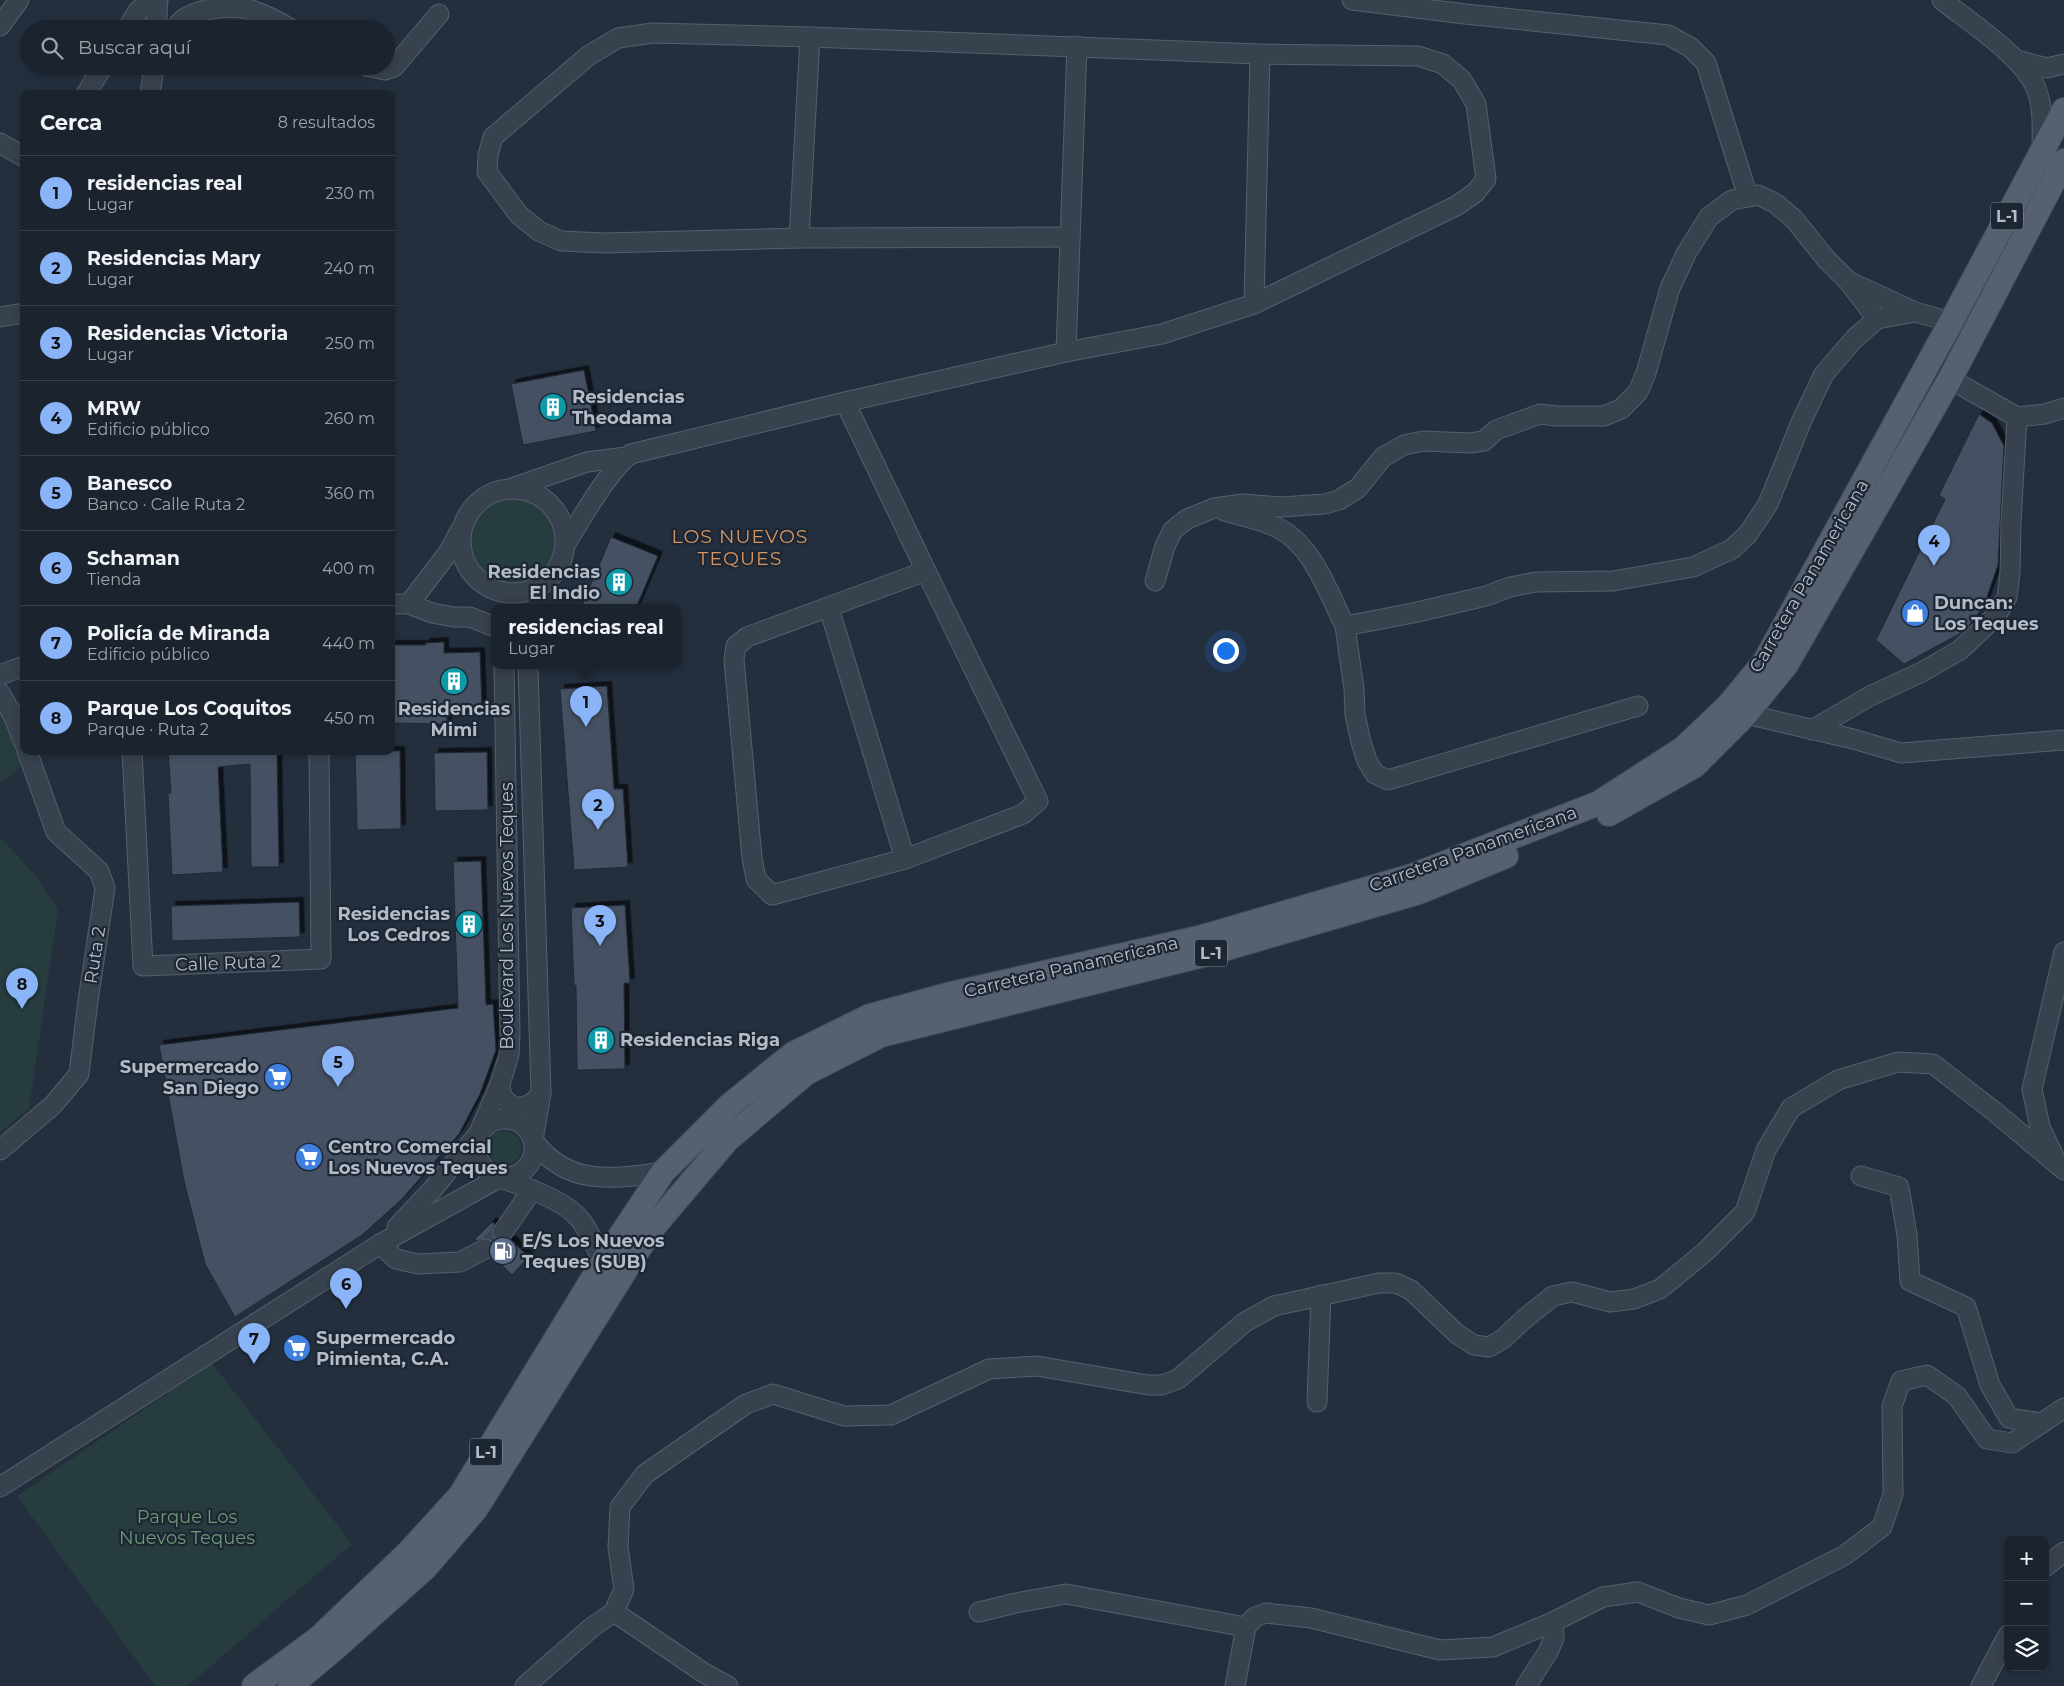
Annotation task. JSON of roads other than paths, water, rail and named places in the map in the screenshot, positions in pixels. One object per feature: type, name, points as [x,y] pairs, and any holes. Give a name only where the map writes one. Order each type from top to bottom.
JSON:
[{"type":"main road","name":"Carretera Panamericana","points":[[254,1686],[319,1638],[408,1553],[460,1496],[602,1262],[663,1172],[730,1105],[793,1054],[870,1016],[947,995],[1199,938],[1412,876],[1599,803],[1684,748],[1728,706],[1765,661],[1951,322],[2064,110]]},
{"type":"main road","name":"Carretera Panamericana","points":[[301,1684],[425,1568],[475,1510],[650,1232],[727,1140],[806,1074],[881,1035],[1203,955],[1419,892],[1606,816],[1694,766],[1746,714],[1786,664],[1950,379],[2064,161]]},
{"type":"street","points":[[0,26],[19,0]]},
{"type":"street","points":[[132,20],[137,12],[150,0]]},
{"type":"street","points":[[157,20],[158,0]]},
{"type":"street","points":[[1352,0],[1462,7],[1668,35],[1690,47],[1706,63],[1748,196]]},
{"type":"street","points":[[1942,0],[2016,60],[2035,86],[2042,114],[2042,150]]},
{"type":"street","points":[[183,20],[190,15],[213,8],[247,9],[271,20]]},
{"type":"street","points":[[395,66],[439,14]]},
{"type":"street","points":[[565,545],[603,486],[631,454],[845,402],[1066,352],[1162,334],[1254,304],[1456,206],[1475,193],[1486,179],[1476,104],[1462,80],[1443,64],[1418,56],[1260,54],[810,36],[653,33],[618,38],[588,56],[493,137],[488,155],[487,172],[519,215],[539,231],[561,241],[603,243],[799,238],[1070,237]]},
{"type":"street","points":[[799,238],[810,36]]},
{"type":"street","points":[[1066,352],[1077,46]]},
{"type":"street","points":[[1254,304],[1260,54]]},
{"type":"street","points":[[2016,60],[2047,68],[2064,64]]},
{"type":"street","points":[[89,90],[98,75]]},
{"type":"street","points":[[151,90],[154,75]]},
{"type":"street","points":[[0,143],[20,155]]},
{"type":"street","points":[[1155,581],[1165,546],[1173,530],[1188,519],[1214,508],[1243,504],[1281,507],[1325,504],[1339,500],[1358,488],[1383,457],[1404,445],[1424,442],[1470,443],[1484,441],[1496,430],[1540,414],[1604,416],[1621,409],[1638,392],[1646,374],[1670,288],[1687,252],[1709,217],[1732,200],[1758,195],[1775,203],[1794,219],[1826,259],[1849,282],[1877,319]]},
{"type":"street","points":[[1849,282],[1915,312],[1951,322]]},
{"type":"street","points":[[1345,626],[1413,613],[1486,596],[1510,587],[1536,582],[1613,581],[1694,567],[1732,549],[1748,534],[1768,504],[1802,420],[1824,374],[1855,338],[1877,319],[1915,312]]},
{"type":"street","points":[[0,317],[20,313]]},
{"type":"street","points":[[1950,379],[2017,416],[2045,414],[2064,408]]},
{"type":"street","points":[[845,402],[1038,801],[1022,814],[905,859],[772,895],[756,879],[752,858],[734,660],[736,646],[746,637],[926,571]]},
{"type":"street","points":[[1812,730],[1870,696],[1922,672],[1960,650],[1996,616],[2007,597],[2017,416]]},
{"type":"street","points":[[506,490],[587,462],[626,458]]},
{"type":"street","points":[[469,513],[462,528],[461,544],[465,560],[473,574],[501,600],[513,592],[526,600],[553,573],[562,558],[565,545],[564,532],[554,508],[536,494],[526,490],[494,492],[480,500],[469,513],[448,552],[399,604],[432,613],[454,617],[470,617],[491,625]]},
{"type":"street","points":[[1214,508],[1276,527],[1291,536],[1308,553],[1345,626],[1354,689],[1355,715],[1367,761],[1375,774],[1388,780],[1424,771],[1638,706]]},
{"type":"street","points":[[829,608],[905,859]]},
{"type":"street","points":[[0,675],[20,668]]},
{"type":"street","name":"Boulevard Los Nuevos Teques","points":[[380,1244],[432,1190],[480,1133],[500,1084],[509,1055],[504,669]]},
{"type":"street","name":"Boulevard Los Nuevos Teques","points":[[528,669],[541,1093],[533,1140]]},
{"type":"street","points":[[0,693],[14,717],[20,733]]},
{"type":"street","points":[[1746,714],[1901,753],[2064,740]]},
{"type":"street","name":"Ruta 2","points":[[0,1150],[53,1105],[79,1074],[105,888],[99,871],[56,832],[28,755]]},
{"type":"street","name":"Calle Ruta 2","points":[[132,755],[143,966],[321,959],[319,755]]},
{"type":"street","points":[[2062,1169],[2040,1127],[2032,1089],[2064,952]]},
{"type":"street","points":[[525,1686],[591,1628],[614,1612],[624,1589],[618,1547],[620,1507],[645,1474],[746,1404],[773,1394],[844,1416],[890,1415],[989,1369],[1037,1366],[1148,1385],[1162,1385],[1178,1379],[1244,1322],[1274,1306],[1379,1283],[1396,1283],[1411,1290],[1457,1334],[1474,1345],[1489,1347],[1503,1340],[1523,1320],[1553,1296],[1572,1292],[1610,1302],[1634,1299],[1660,1289],[1705,1252],[1744,1212],[1766,1150],[1791,1108],[1838,1080],[1898,1062],[1933,1064],[2062,1169]]},
{"type":"street","points":[[500,1084],[502,1097],[513,1107],[526,1106],[533,1103],[541,1093]]},
{"type":"street","points":[[602,1262],[589,1233],[576,1215],[560,1204],[532,1190],[490,1174],[483,1168],[478,1160],[476,1142],[480,1133],[494,1121],[503,1119],[522,1124],[529,1131],[540,1149],[559,1166],[583,1176],[618,1178],[663,1172]]},
{"type":"street","points":[[499,1178],[514,1176],[526,1168],[532,1160],[533,1140]]},
{"type":"street","points":[[1862,1176],[1899,1188],[1907,1235],[1910,1281],[1966,1307],[1990,1385],[2009,1418],[2042,1423]]},
{"type":"street","name":"Boulevard Los Nuevos Teques","points":[[0,1487],[380,1244],[499,1178]]},
{"type":"street","points":[[503,1232],[532,1190]]},
{"type":"street","points":[[380,1244],[396,1259],[418,1264],[460,1262],[485,1249]]},
{"type":"street","points":[[1317,1402],[1321,1295]]},
{"type":"street","points":[[1235,1686],[1246,1627],[1255,1617],[1266,1613],[1311,1618],[1440,1650],[1493,1647],[1553,1622],[1602,1597],[1638,1592],[1679,1608],[1708,1615],[1747,1606],[1845,1555],[1882,1527],[1893,1494],[1892,1406],[1902,1381],[1927,1375],[1958,1396],[1987,1438],[2012,1443],[2064,1408]]},
{"type":"street","points":[[2049,1564],[2064,1552]]},
{"type":"street","points":[[979,1612],[1066,1594],[1246,1627]]},
{"type":"street","points":[[614,1612],[704,1673],[728,1686]]},
{"type":"street","points":[[1526,1686],[1548,1652],[1554,1638],[1553,1622]]},
{"type":"street","points":[[1981,1686],[2004,1643]]},
{"type":"tunnel","points":[[485,1249],[503,1232]]},
{"type":"place","name":"Residencias Theodama","points":[[553,407]]},
{"type":"place","name":"MRW","points":[[1934,566]]},
{"type":"place","name":"Residencias El Indio","points":[[619,582]]},
{"type":"place","name":"Duncan: Los Teques","points":[[1915,613]]},
{"type":"place","name":"Residencias Mimi","points":[[454,681]]},
{"type":"place","name":"residencias real","points":[[586,727]]},
{"type":"place","name":"Residencias Mary","points":[[598,830]]},
{"type":"place","name":"Residencias Los Cedros","points":[[469,924]]},
{"type":"place","name":"Residencias Victoria","points":[[600,946]]},
{"type":"place","name":"Parque Los Coquitos","points":[[22,1009]]},
{"type":"place","name":"Residencias Riga","points":[[601,1040]]},
{"type":"place","name":"Supermercado San Diego","points":[[278,1077]]},
{"type":"place","name":"Banesco","points":[[338,1087]]},
{"type":"place","name":"Centro Comercial Los Nuevos Teques","points":[[309,1157]]},
{"type":"place","name":"E/S Los Nuevos Teques (SUB)","points":[[503,1251]]},
{"type":"place","name":"Schaman","points":[[346,1309]]},
{"type":"place","name":"Supermercado Pimienta, C.A.","points":[[297,1348]]},
{"type":"place","name":"Policía de Miranda","points":[[254,1364]]},
{"type":"district","name":"LOS NUEVOS TEQUES","points":[[740,547]]},
{"type":"park label","name":"Parque Los Nuevos Teques","points":[[187,1527]]}]
